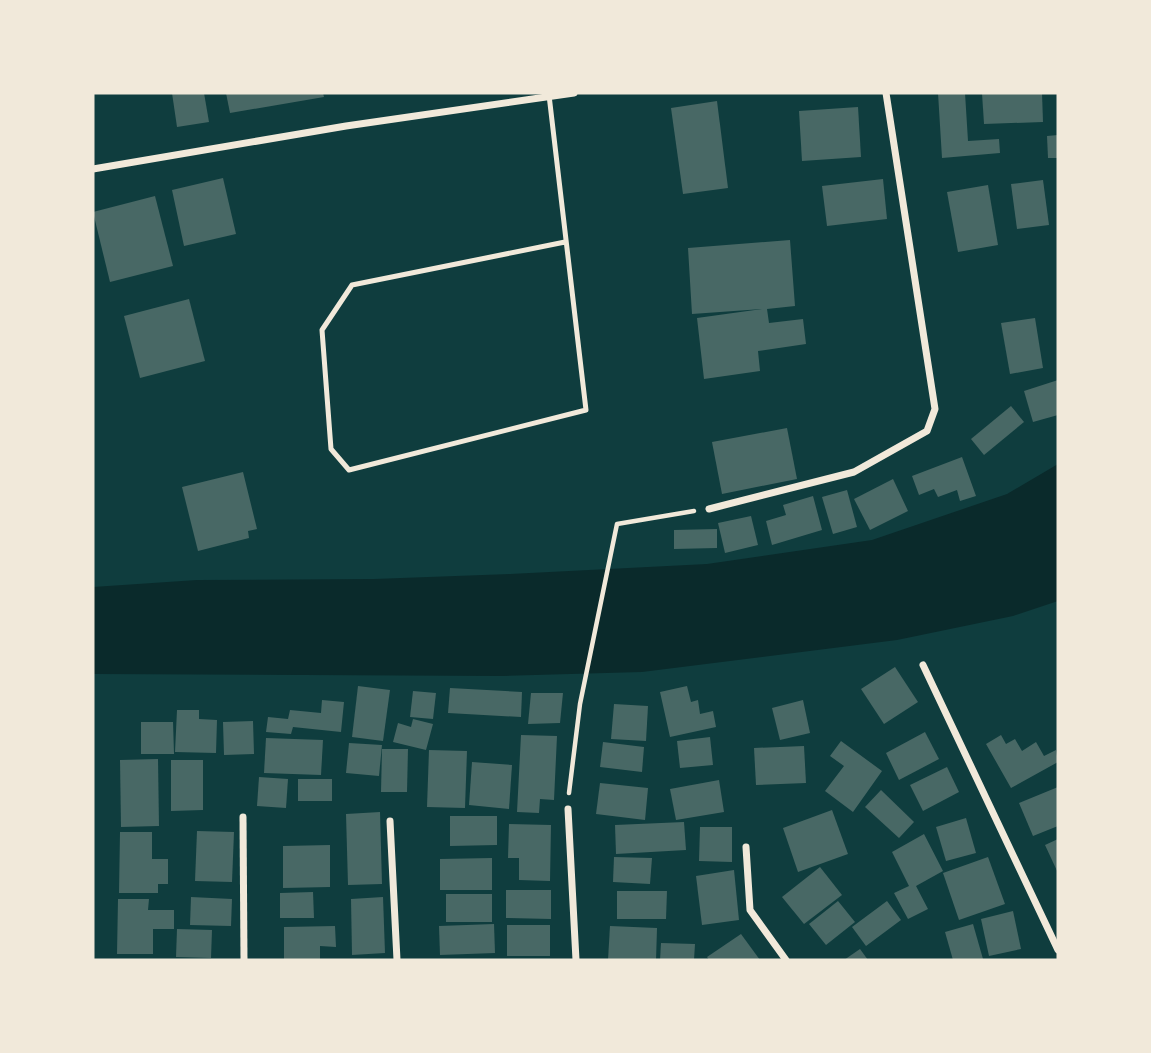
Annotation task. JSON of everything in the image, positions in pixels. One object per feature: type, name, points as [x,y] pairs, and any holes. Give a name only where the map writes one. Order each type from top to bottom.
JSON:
[{"type":"street","points":[[93,169],[195,150],[574,93]]},
{"type":"street","points":[[709,509],[854,472],[927,431],[935,409],[886,93]]},
{"type":"street","points":[[923,666],[1058,950]]},
{"type":"street","points":[[568,809],[576,960]]},
{"type":"street","points":[[243,817],[244,960]]},
{"type":"street","points":[[390,821],[397,960]]},
{"type":"street","points":[[746,847],[750,910],[786,960]]},
{"type":"lane","points":[[549,95],[586,410],[349,470],[331,449],[322,330],[352,285],[565,243]]},
{"type":"path","points":[[568,809],[580,704],[617,524],[709,509]]},
{"type":"water","points":[[1058,464],[1058,601],[1013,616],[897,640],[642,672],[503,676],[93,674],[93,587],[197,580],[374,579],[707,564],[872,540],[1007,494]]},
{"type":"building","points":[[172,93],[204,93],[209,122],[177,127]]},
{"type":"building","points":[[226,93],[323,93],[324,97],[230,113]]},
{"type":"building","points":[[938,93],[965,93],[968,141],[999,139],[1000,153],[942,158]]},
{"type":"building","points":[[982,93],[1042,93],[1043,122],[984,124]]},
{"type":"building","points":[[717,101],[728,188],[683,194],[671,108]]},
{"type":"building","points":[[858,107],[861,157],[802,161],[799,111]]},
{"type":"building","points":[[1058,135],[1058,158],[1048,158],[1047,136]]},
{"type":"building","points":[[223,178],[236,234],[184,246],[172,190]]},
{"type":"building","points":[[883,179],[887,219],[827,226],[822,186]]},
{"type":"building","points":[[1043,180],[1049,225],[1017,229],[1011,184]]},
{"type":"building","points":[[988,185],[998,245],[958,252],[947,192]]},
{"type":"building","points":[[155,196],[173,266],[110,282],[93,212]]},
{"type":"building","points":[[790,240],[795,306],[767,309],[769,323],[803,319],[806,344],[758,351],[760,371],[704,379],[697,318],[762,309],[692,314],[688,248]]},
{"type":"building","points":[[189,299],[205,361],[140,378],[124,316]]},
{"type":"building","points":[[1035,318],[1043,368],[1010,374],[1001,323]]},
{"type":"building","points":[[1058,380],[1058,415],[1033,422],[1024,391]]},
{"type":"building","points":[[1011,406],[1024,422],[984,455],[971,439]]},
{"type":"building","points":[[787,428],[797,479],[722,494],[712,442]]},
{"type":"building","points":[[962,457],[976,496],[960,501],[957,490],[938,497],[934,489],[919,495],[912,476]]},
{"type":"building","points":[[243,472],[257,529],[248,531],[249,538],[198,551],[182,487]]},
{"type":"building","points":[[893,479],[908,511],[870,530],[854,499]]},
{"type":"building","points":[[847,490],[857,527],[833,534],[822,497]]},
{"type":"building","points":[[813,496],[822,530],[772,545],[766,521],[786,515],[783,505]]},
{"type":"building","points":[[751,516],[758,545],[725,553],[718,523]]},
{"type":"building","points":[[717,529],[717,548],[674,549],[674,530]]},
{"type":"building","points":[[895,667],[918,702],[884,724],[861,689]]},
{"type":"building","points":[[358,686],[390,690],[383,741],[352,737]]},
{"type":"building","points":[[687,686],[691,702],[698,700],[700,714],[713,711],[716,727],[670,737],[660,692]]},
{"type":"building","points":[[450,688],[522,692],[521,717],[448,713]]},
{"type":"building","points":[[413,691],[436,693],[433,719],[410,717]]},
{"type":"building","points":[[531,693],[563,693],[560,723],[528,724]]},
{"type":"building","points":[[322,700],[344,702],[341,732],[293,727],[291,734],[266,732],[268,717],[288,719],[290,710],[321,713]]},
{"type":"building","points":[[803,700],[810,733],[780,740],[772,708]]},
{"type":"building","points":[[614,704],[648,706],[646,741],[611,739]]},
{"type":"building","points":[[177,710],[199,710],[199,719],[217,720],[216,753],[175,752]]},
{"type":"building","points":[[413,719],[433,724],[426,750],[393,742],[398,723],[411,727]]},
{"type":"building","points":[[253,721],[254,754],[224,755],[223,722]]},
{"type":"building","points":[[141,722],[173,722],[174,754],[141,754]]},
{"type":"building","points":[[925,732],[939,759],[899,780],[886,753]]},
{"type":"building","points":[[521,735],[557,736],[554,800],[540,799],[539,813],[517,812]]},
{"type":"building","points":[[1001,735],[1006,744],[1015,739],[1022,751],[1036,742],[1044,756],[1056,750],[1058,762],[1011,788],[986,744]]},
{"type":"building","points":[[710,737],[713,765],[680,768],[677,741]]},
{"type":"building","points":[[266,738],[323,740],[321,775],[264,773]]},
{"type":"building","points":[[841,741],[882,771],[853,812],[825,791],[844,766],[830,756]]},
{"type":"building","points":[[603,742],[644,747],[642,772],[600,767]]},
{"type":"building","points":[[349,743],[382,745],[379,776],[346,773]]},
{"type":"building","points":[[804,746],[806,783],[756,785],[754,748]]},
{"type":"building","points":[[382,749],[408,749],[407,792],[381,792]]},
{"type":"building","points":[[429,750],[467,751],[465,808],[427,807]]},
{"type":"building","points":[[158,759],[159,826],[121,827],[120,760]]},
{"type":"building","points":[[171,760],[203,760],[203,810],[171,811]]},
{"type":"building","points":[[472,762],[512,765],[509,809],[469,805]]},
{"type":"building","points":[[947,767],[959,792],[923,811],[910,785]]},
{"type":"building","points":[[259,777],[288,779],[286,808],[257,806]]},
{"type":"building","points":[[298,779],[332,779],[332,801],[298,801]]},
{"type":"building","points":[[719,780],[724,812],[676,820],[670,789]]},
{"type":"building","points":[[600,783],[648,788],[645,820],[596,814]]},
{"type":"building","points":[[1058,787],[1058,826],[1033,836],[1019,803]]},
{"type":"building","points":[[881,790],[914,822],[899,838],[865,807]]},
{"type":"building","points":[[832,810],[848,854],[798,872],[783,828]]},
{"type":"building","points":[[380,812],[382,884],[348,885],[346,814]]},
{"type":"building","points":[[450,816],[497,816],[497,845],[450,846]]},
{"type":"building","points":[[966,818],[976,853],[946,861],[936,827]]},
{"type":"building","points":[[684,822],[686,850],[616,854],[615,825]]},
{"type":"building","points":[[509,824],[551,825],[550,881],[519,880],[519,858],[508,858]]},
{"type":"building","points":[[700,827],[732,827],[732,862],[699,861]]},
{"type":"building","points":[[197,831],[234,832],[232,882],[195,881]]},
{"type":"building","points":[[120,832],[152,832],[152,859],[168,859],[168,884],[158,884],[158,893],[119,893]]},
{"type":"building","points":[[924,834],[943,871],[916,886],[928,909],[908,919],[894,893],[909,886],[892,852]]},
{"type":"building","points":[[1058,839],[1058,873],[1045,845]]},
{"type":"building","points":[[330,845],[330,887],[283,888],[283,846]]},
{"type":"building","points":[[614,857],[652,858],[650,884],[613,882]]},
{"type":"building","points":[[988,857],[1005,904],[959,920],[943,873]]},
{"type":"building","points":[[492,858],[492,890],[440,890],[440,859]]},
{"type":"building","points":[[820,867],[842,895],[804,924],[782,897]]},
{"type":"building","points":[[734,870],[739,920],[702,925],[696,876]]},
{"type":"building","points":[[506,890],[551,890],[551,919],[506,918]]},
{"type":"building","points":[[617,891],[667,891],[666,919],[617,919]]},
{"type":"building","points":[[313,892],[314,918],[280,918],[280,893]]},
{"type":"building","points":[[446,894],[492,894],[492,922],[446,922]]},
{"type":"building","points":[[191,897],[232,899],[231,926],[190,925]]},
{"type":"building","points":[[383,897],[385,953],[352,955],[351,899]]},
{"type":"building","points":[[118,899],[149,899],[148,910],[174,910],[174,929],[153,929],[153,954],[117,954]]},
{"type":"building","points":[[838,901],[855,922],[826,945],[809,924]]},
{"type":"building","points":[[887,901],[901,920],[866,946],[852,927]]},
{"type":"building","points":[[1013,911],[1021,949],[989,956],[981,919]]},
{"type":"building","points":[[494,924],[495,953],[440,955],[439,926]]},
{"type":"building","points":[[973,924],[983,959],[953,960],[945,932]]},
{"type":"building","points":[[507,925],[550,925],[550,956],[507,956]]},
{"type":"building","points":[[335,926],[336,947],[320,946],[320,960],[284,960],[284,927]]},
{"type":"building","points":[[610,926],[657,928],[656,960],[608,960]]},
{"type":"building","points":[[177,929],[212,930],[211,958],[176,957]]},
{"type":"building","points":[[741,934],[760,960],[709,960],[707,957]]},
{"type":"building","points":[[661,943],[695,944],[694,960],[660,960]]},
{"type":"building","points":[[860,949],[868,960],[844,960]]}]
